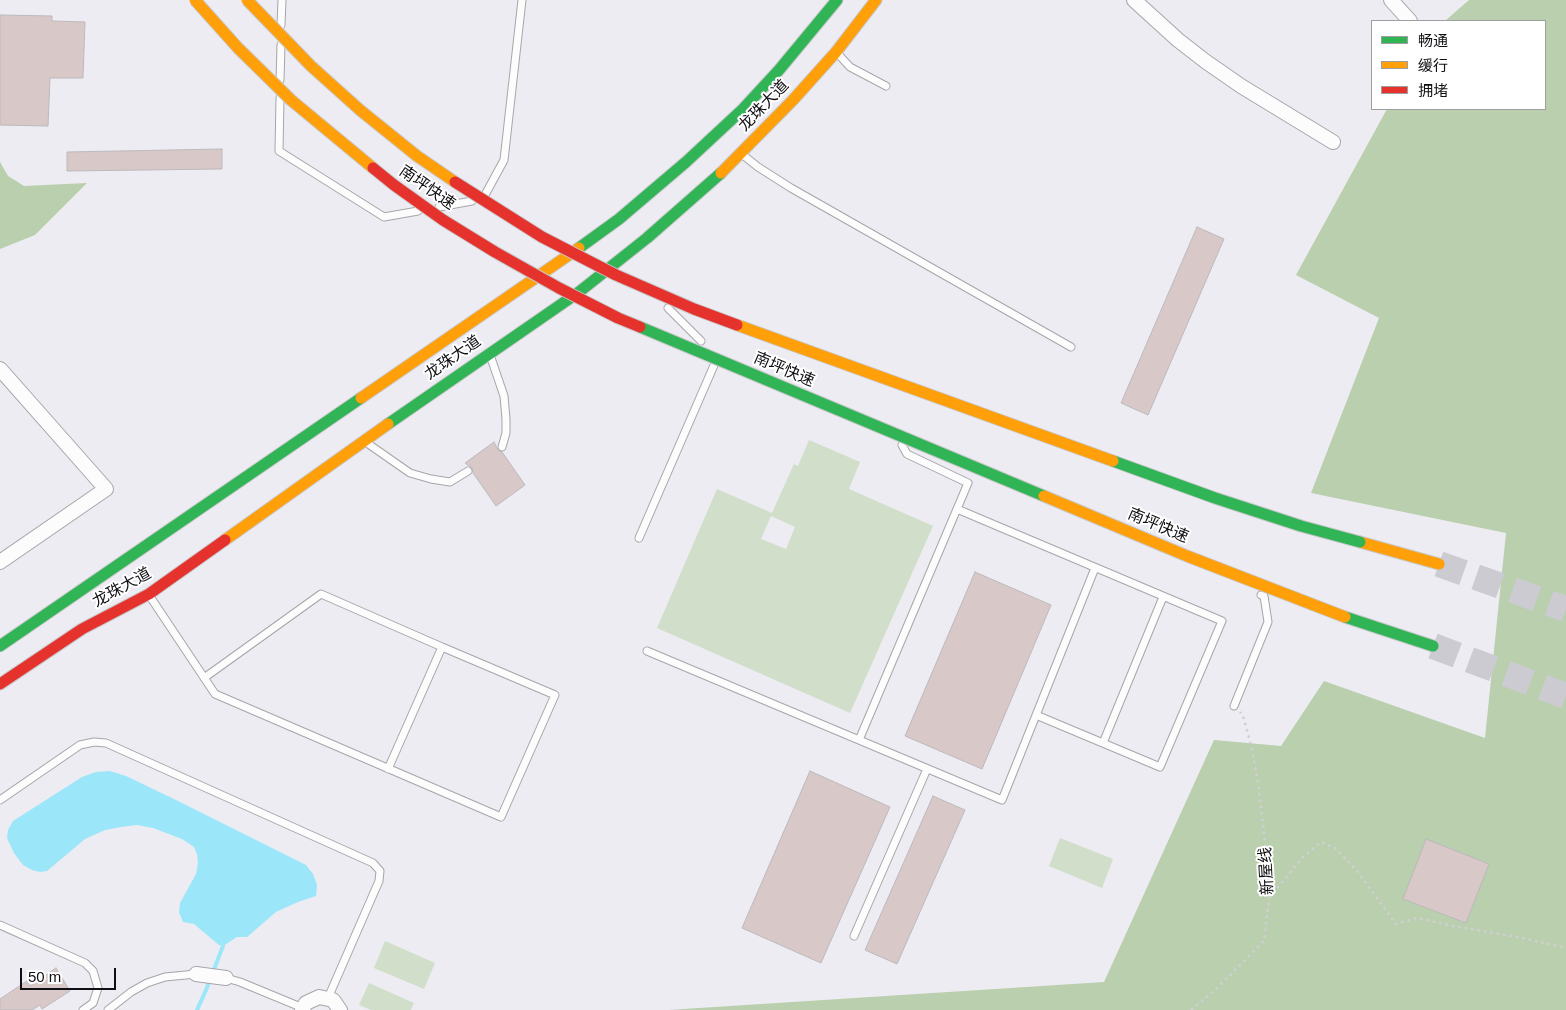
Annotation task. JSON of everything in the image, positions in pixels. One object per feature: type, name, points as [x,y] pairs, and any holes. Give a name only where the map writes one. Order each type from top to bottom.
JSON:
[{"type":"main road","name":"南坪快速","points":[[195,0],[238,48],[291,100],[394,185],[494,252],[559,288],[618,318],[1196,559],[1345,617],[1433,646]]},
{"type":"main road","name":"南坪快速","points":[[247,0],[311,66],[360,110],[417,156],[542,237],[616,275],[694,309],[1215,498],[1301,526],[1440,564]]},
{"type":"main road","name":"龙珠大道","points":[[0,646],[528,284],[619,219],[686,162],[743,109],[798,49],[837,0]]},
{"type":"main road","name":"龙珠大道","points":[[0,684],[82,629],[149,594],[490,353],[623,264],[712,182],[793,100],[836,52],[876,0]]},
{"type":"street","points":[[1134,0],[1178,40],[1205,61],[1241,86],[1333,142]]},
{"type":"street","points":[[1391,0],[1409,20]]},
{"type":"street","points":[[0,369],[106,489],[0,562]]},
{"type":"street","points":[[196,974],[226,978]]},
{"type":"street","points":[[302,1009],[313,998],[319,997],[333,1000],[340,1010]]},
{"type":"lane","points":[[282,0],[279,151],[384,217],[483,200],[504,160],[522,0]]},
{"type":"lane","points":[[836,52],[850,67],[886,86]]},
{"type":"lane","points":[[741,153],[758,167],[791,188],[1071,347]]},
{"type":"lane","points":[[633,273],[705,345],[718,355],[761,378],[1218,577]]},
{"type":"lane","points":[[490,353],[504,396],[506,433],[502,446]]},
{"type":"lane","points":[[638,538],[718,355]]},
{"type":"lane","points":[[859,740],[968,482],[907,454],[900,440]]},
{"type":"lane","points":[[365,441],[410,473],[450,482],[468,472]]},
{"type":"lane","points":[[957,509],[1222,621],[1160,767],[1036,715]]},
{"type":"lane","points":[[647,651],[1002,800],[1095,568]]},
{"type":"lane","points":[[1234,706],[1268,622],[1264,596],[1255,592]]},
{"type":"lane","points":[[149,594],[214,694],[501,817],[555,695],[321,594],[204,678]]},
{"type":"lane","points":[[1103,744],[1163,597]]},
{"type":"lane","points":[[388,769],[442,647]]},
{"type":"lane","points":[[0,800],[80,745],[94,742],[106,743],[373,864],[380,871],[379,882],[328,998]]},
{"type":"lane","points":[[854,936],[927,769]]},
{"type":"lane","points":[[0,925],[85,963],[93,971],[98,988],[93,1004],[83,1010]]},
{"type":"lane","points":[[108,1010],[147,982],[165,976],[196,974]]},
{"type":"lane","points":[[226,978],[302,1009]]},
{"type":"path","name":"新屋线","points":[[1191,1010],[1264,941],[1269,898],[1258,782],[1243,716],[1234,706]]},
{"type":"path","points":[[1269,898],[1303,857],[1321,842],[1335,848],[1356,871],[1396,924],[1417,918],[1566,948]]},
{"type":"green space","points":[[1469,0],[1566,0],[1566,1010],[668,1010],[1104,982],[1214,740],[1281,746],[1324,681],[1485,738],[1506,533],[1311,493],[1379,318],[1296,275],[1386,110],[1546,110],[1546,20],[1446,20]]},
{"type":"green space","points":[[0,162],[8,176],[24,186],[87,183],[35,235],[0,249]]},
{"type":"green space","points":[[809,440],[860,462],[849,489],[933,526],[850,713],[657,628],[717,489],[772,513],[794,464],[798,466]],"holes":[[[771,516],[795,527],[786,549],[761,539]]]},
{"type":"green space","points":[[1060,838],[1113,859],[1102,888],[1049,866]]},
{"type":"green space","points":[[385,941],[435,963],[424,989],[374,968]]},
{"type":"green space","points":[[369,983],[414,1003],[411,1010],[371,1010],[359,1005]]},
{"type":"water","points":[[110,771],[126,776],[306,865],[313,874],[317,885],[316,896],[276,912],[247,937],[237,937],[223,946],[219,945],[194,924],[183,922],[179,912],[180,903],[196,874],[198,863],[194,847],[182,839],[153,828],[137,825],[121,827],[105,830],[85,839],[47,871],[32,870],[23,865],[14,853],[7,838],[8,830],[13,821],[82,777],[96,772]]},
{"type":"building","points":[[0,15],[52,16],[52,21],[85,22],[83,78],[50,78],[48,126],[0,125]]},
{"type":"building","points":[[222,149],[222,169],[67,171],[67,152]]},
{"type":"building","points":[[1197,227],[1224,239],[1148,415],[1121,403]]},
{"type":"building","points":[[494,442],[525,485],[496,506],[473,473],[472,468],[465,463]]},
{"type":"building","points":[[975,572],[1051,605],[982,769],[905,736]]},
{"type":"building","points":[[810,771],[890,807],[821,963],[742,928]]},
{"type":"building","points":[[933,796],[965,810],[897,964],[865,950]]},
{"type":"building","points":[[1426,839],[1489,864],[1466,923],[1403,899]]},
{"type":"building","points":[[56,968],[70,991],[42,1009],[40,1005],[32,1010],[0,1010],[0,999],[27,981],[30,986]]},
{"type":"waterway","points":[[197,1010],[223,946]]},
{"type":"tunnel","points":[[1439,564],[1566,609]]},
{"type":"tunnel","points":[[1433,646],[1566,696]]},
{"type":"traffic: fast","points":[[579,248],[619,219],[686,162],[743,109],[779,70],[837,0]]},
{"type":"traffic: fast","points":[[388,424],[579,292],[647,238],[721,173]]},
{"type":"traffic: fast","points":[[640,327],[1044,496]]},
{"type":"traffic: fast","points":[[0,646],[361,398]]},
{"type":"traffic: fast","points":[[1113,461],[1215,498],[1301,526],[1360,542]]},
{"type":"traffic: fast","points":[[1345,617],[1433,646]]},
{"type":"traffic: slow","points":[[195,0],[238,48],[291,100],[373,168]]},
{"type":"traffic: slow","points":[[247,0],[311,66],[360,110],[417,156],[455,182]]},
{"type":"traffic: slow","points":[[721,173],[793,100],[836,52],[876,0]]},
{"type":"traffic: slow","points":[[361,398],[579,248]]},
{"type":"traffic: slow","points":[[737,325],[1113,461]]},
{"type":"traffic: slow","points":[[225,540],[388,424]]},
{"type":"traffic: slow","points":[[1044,496],[1187,556],[1345,617]]},
{"type":"traffic: slow","points":[[1360,542],[1439,564]]},
{"type":"traffic: jam","points":[[373,168],[443,220],[495,252],[559,288],[640,327]]},
{"type":"traffic: jam","points":[[455,182],[542,237],[616,275],[694,309],[737,325]]},
{"type":"traffic: jam","points":[[0,684],[82,629],[149,594],[225,540]]}]
